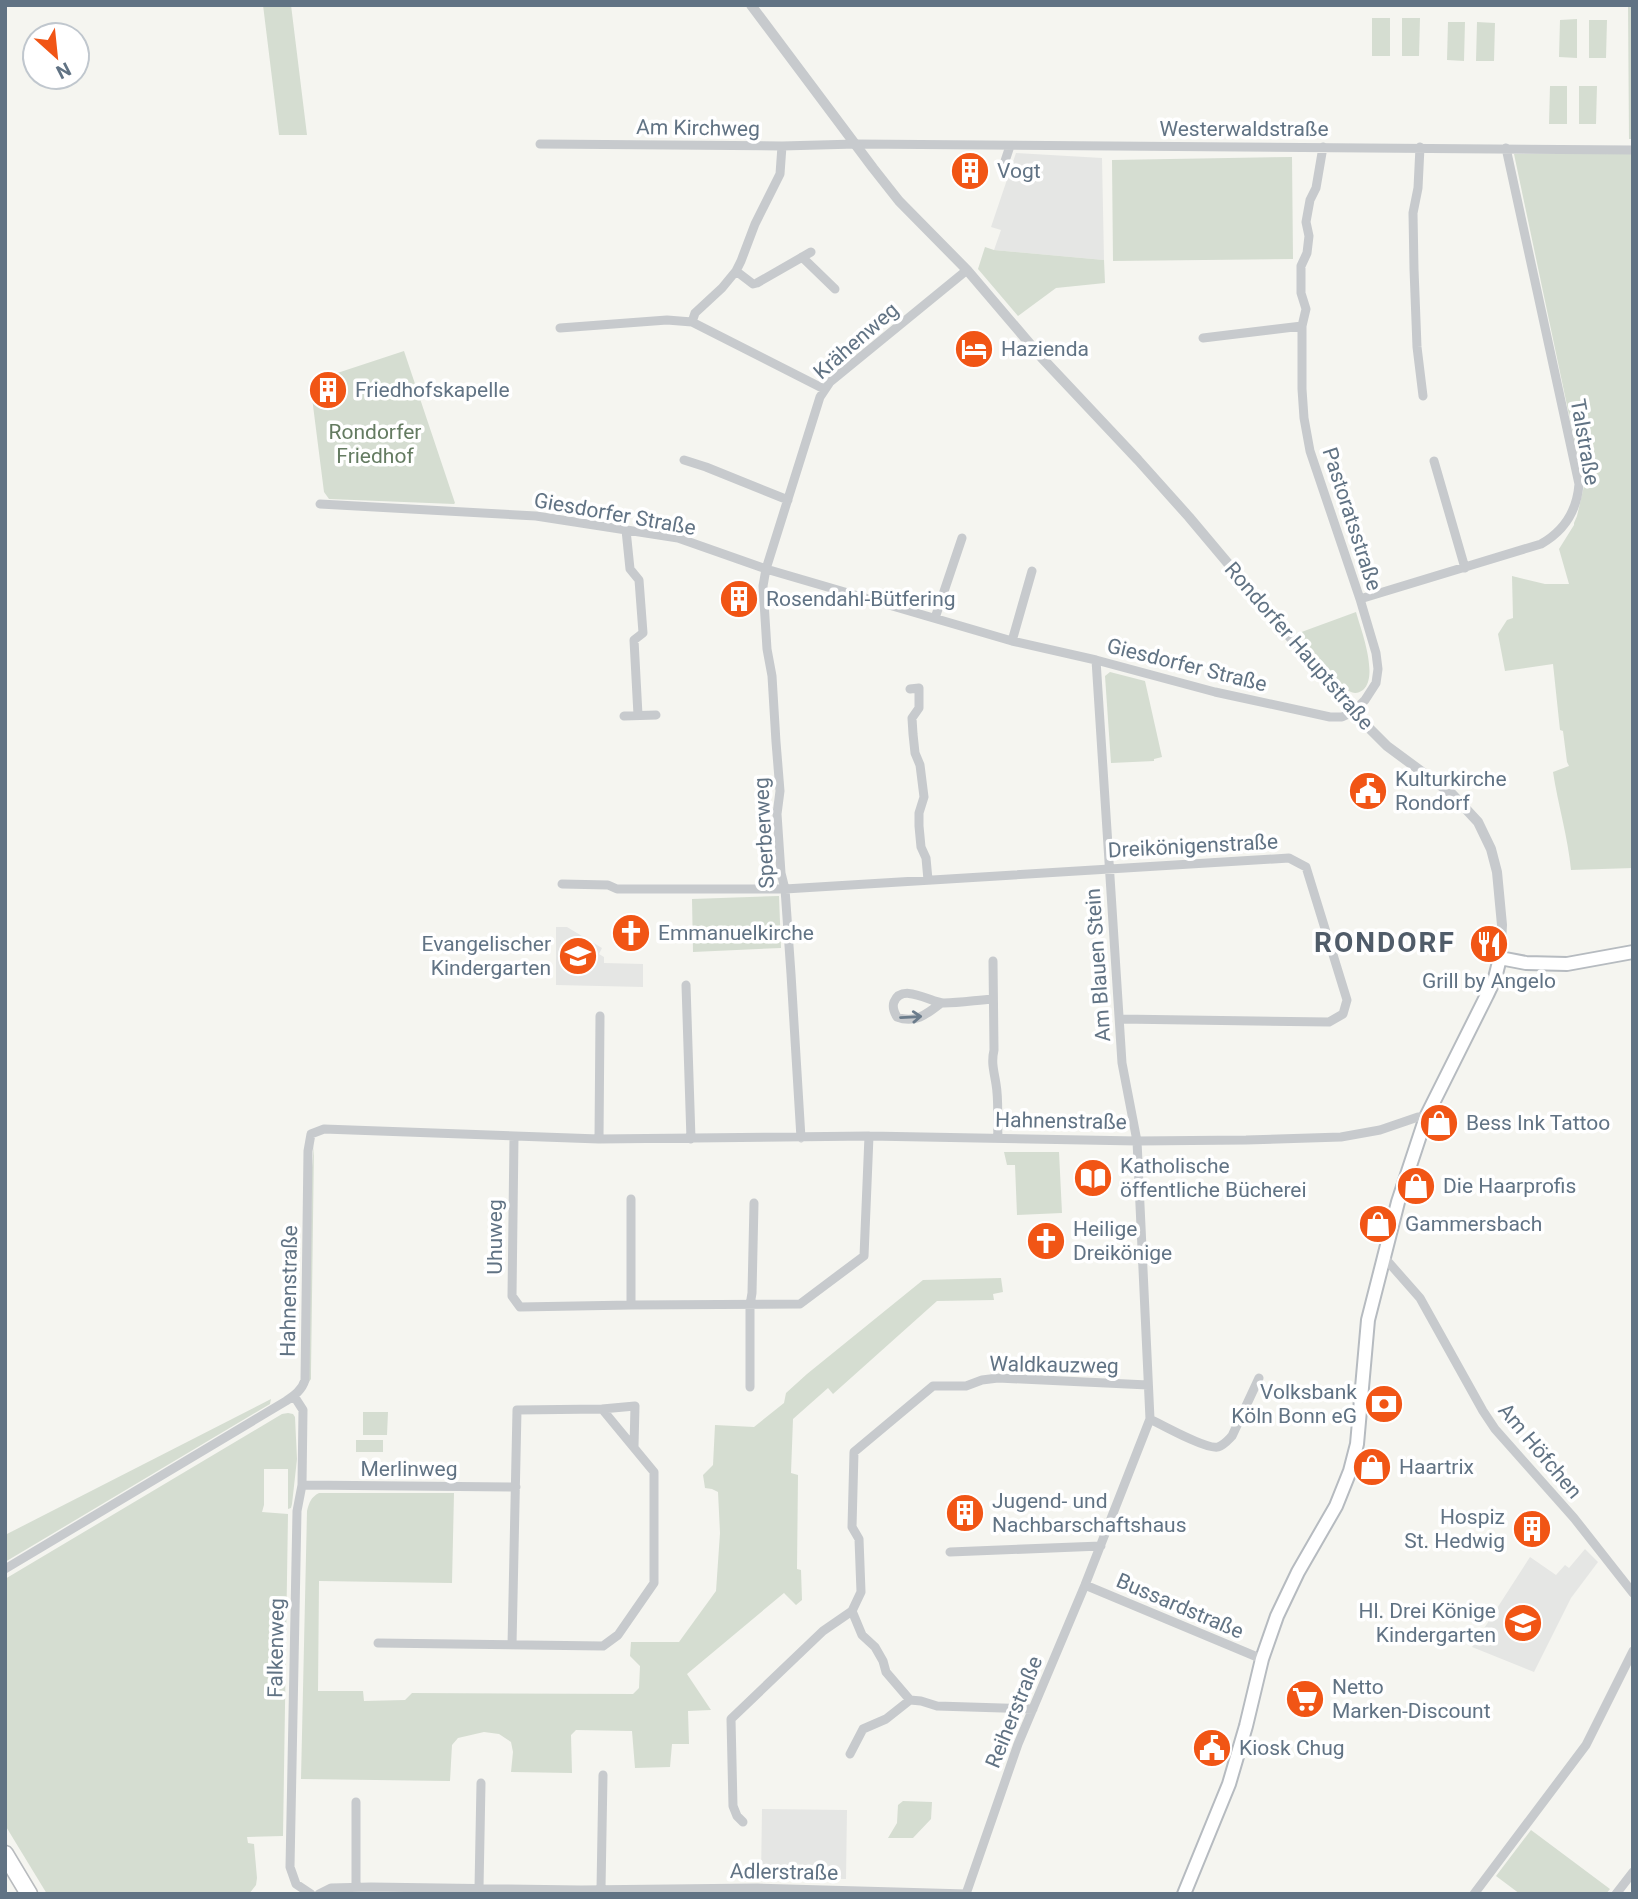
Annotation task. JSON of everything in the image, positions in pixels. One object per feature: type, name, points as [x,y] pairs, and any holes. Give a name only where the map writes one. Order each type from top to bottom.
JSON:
[{"type":"highway","points":[[5,1854],[29,1894]]},
{"type":"main road","points":[[1500,958],[1567,964],[1633,952]]},
{"type":"main road","name":"Rondorfer Hauptstraße","points":[[1184,1894],[1229,1784],[1262,1659],[1277,1616],[1336,1506],[1350,1471],[1357,1444],[1367,1320],[1398,1202],[1426,1117],[1487,995],[1500,958]]},
{"type":"street","name":"Rondorfer Hauptstraße","points":[[751,5],[873,169],[900,201],[967,270],[1042,358],[1189,517],[1353,712],[1387,746],[1452,794],[1478,822],[1497,872],[1502,925],[1500,958]]},
{"type":"street","name":"Am Kirchweg","points":[[540,144],[856,144]]},
{"type":"street","name":"Westerwaldstraße","points":[[856,144],[1633,149]]},
{"type":"street","points":[[692,322],[695,313],[736,271],[755,224],[780,174],[782,146]]},
{"type":"street","points":[[1005,161],[1010,146]]},
{"type":"street","name":"Pastoratsstraße","points":[[1323,147],[1316,188],[1310,200],[1306,222],[1309,236],[1307,253],[1301,266],[1301,293],[1306,309],[1302,326],[1302,389],[1304,418],[1311,451],[1376,653],[1376,682],[1365,700],[1353,712]]},
{"type":"street","points":[[1420,147],[1418,188],[1413,213],[1418,346],[1423,396]]},
{"type":"street","name":"Talstraße","points":[[1360,598],[1541,544],[1554,537],[1569,517],[1578,494],[1579,484],[1506,148]]},
{"type":"street","points":[[736,271],[753,284],[806,255],[835,289]]},
{"type":"street","name":"Krähenweg","points":[[766,569],[824,389],[967,270]]},
{"type":"street","points":[[560,328],[667,320],[692,322],[824,389]]},
{"type":"street","points":[[1203,338],[1302,326]]},
{"type":"street","points":[[684,460],[788,500]]},
{"type":"street","points":[[1434,461],[1465,568]]},
{"type":"street","name":"Giesdorfer Straße","points":[[320,504],[536,516],[678,538],[766,569],[1012,641],[1215,692],[1330,717],[1342,717],[1353,712]]},
{"type":"street","points":[[626,530],[630,569],[639,580],[643,633],[634,639],[638,715]]},
{"type":"street","points":[[935,618],[962,538]]},
{"type":"street","name":"Sperberweg","points":[[766,569],[763,586],[766,649],[773,690],[780,791],[778,826],[781,873],[785,889],[801,1138]]},
{"type":"street","points":[[1012,641],[1032,571]]},
{"type":"street","name":"Am Blauen Stein","points":[[1096,660],[1123,1071],[1137,1141]]},
{"type":"street","points":[[910,689],[919,688],[919,708],[912,718],[915,753],[920,765],[924,797],[919,813],[919,826],[928,880]]},
{"type":"street","points":[[624,716],[656,715]]},
{"type":"street","name":"Dreikönigenstraße","points":[[562,884],[608,885],[617,889],[785,889],[1289,858],[1306,867],[1347,1000],[1343,1014],[1329,1022],[1120,1019]]},
{"type":"street","points":[[993,961],[992,1074],[996,1083],[998,1137]]},
{"type":"street","points":[[686,985],[691,1139]]},
{"type":"street","points":[[941,1003],[919,1019],[897,1017],[893,1004],[902,995],[916,994],[941,1003],[993,999]]},
{"type":"street","points":[[599,1139],[600,1016]]},
{"type":"street","name":"Hahnenstraße","points":[[293,1396],[305,1380],[308,1151],[312,1134],[324,1129],[599,1139],[869,1136],[1137,1141],[1246,1140],[1342,1138],[1426,1117]]},
{"type":"street","name":"Uhuweg","points":[[514,1137],[512,1297],[520,1307],[800,1304],[864,1256],[869,1136]]},
{"type":"street","name":"Reiherstraße","points":[[967,1894],[1018,1744],[1086,1585],[1150,1419],[1137,1141]]},
{"type":"street","points":[[631,1199],[631,1305]]},
{"type":"street","points":[[750,1387],[754,1203]]},
{"type":"street","name":"Am Höfchen","points":[[1383,1256],[1420,1298],[1495,1429],[1574,1518],[1633,1593]]},
{"type":"street","name":"Waldkauzweg","points":[[852,1611],[861,1592],[859,1539],[852,1527],[853,1452],[933,1386],[967,1386],[998,1378],[1148,1385]]},
{"type":"street","points":[[1150,1419],[1205,1446],[1217,1448],[1232,1436],[1258,1378]]},
{"type":"street","points":[[5,1569],[293,1396]]},
{"type":"street","name":"Falkenweg","points":[[293,1396],[303,1410],[302,1485],[297,1511],[290,1867],[296,1884],[311,1894]]},
{"type":"street","points":[[512,1646],[517,1410],[635,1406],[634,1446]]},
{"type":"street","points":[[378,1643],[603,1646],[618,1635],[654,1583],[654,1472],[602,1409]]},
{"type":"street","name":"Merlinweg","points":[[302,1485],[516,1487]]},
{"type":"street","points":[[950,1552],[1101,1546]]},
{"type":"street","name":"Bussardstraße","points":[[1086,1585],[1262,1659]]},
{"type":"street","points":[[743,1822],[733,1806],[731,1719],[823,1631],[852,1611],[862,1635],[875,1647],[886,1672],[910,1700],[937,1706],[1033,1709]]},
{"type":"street","points":[[1474,1894],[1586,1745],[1633,1651]]},
{"type":"street","points":[[850,1754],[863,1729],[887,1719],[910,1700]]},
{"type":"street","points":[[601,1889],[603,1775]]},
{"type":"street","points":[[479,1888],[481,1783]]},
{"type":"street","points":[[356,1802],[356,1887]]},
{"type":"street","points":[[1616,1894],[1633,1872]]},
{"type":"street","name":"Adlerstraße","points":[[319,1894],[331,1888],[356,1887],[757,1888],[967,1894]]},
{"type":"shaded area","points":[[1016,153],[1102,158],[1104,260],[994,250],[1001,230],[991,227]]},
{"type":"shaded area","name":"Evangelischer Kindergarten","points":[[556,927],[567,927],[602,948],[599,954],[604,957],[604,963],[643,964],[643,987],[556,985]]},
{"type":"shaded area","name":"Hl. Drei Könige Kindergarten","points":[[1585,1549],[1598,1562],[1571,1598],[1534,1672],[1472,1647],[1530,1557],[1556,1575],[1565,1565],[1569,1568]]},
{"type":"shaded area","points":[[762,1809],[847,1810],[846,1879],[761,1878]]},
{"type":"green space","points":[[263,5],[291,5],[307,135],[279,135]]},
{"type":"green space","points":[[1633,5],[1633,139],[1629,139],[1628,6]]},
{"type":"green space","points":[[1372,18],[1390,18],[1390,56],[1372,56]]},
{"type":"green space","points":[[1402,18],[1420,18],[1419,56],[1402,56]]},
{"type":"green space","points":[[1577,19],[1577,58],[1559,57],[1560,20]]},
{"type":"green space","points":[[1589,20],[1607,20],[1606,58],[1589,58]]},
{"type":"green space","points":[[1448,22],[1465,22],[1464,61],[1447,60]]},
{"type":"green space","points":[[1477,22],[1495,23],[1494,61],[1476,61]]},
{"type":"green space","points":[[1550,86],[1567,86],[1567,124],[1549,124]]},
{"type":"green space","points":[[1579,86],[1597,86],[1596,124],[1579,124]]},
{"type":"green space","points":[[1633,153],[1633,868],[1571,870],[1553,772],[1569,766],[1563,731],[1560,730],[1553,664],[1505,671],[1498,634],[1507,620],[1513,618],[1512,576],[1545,584],[1569,584],[1559,549],[1574,525],[1584,486],[1514,154]]},
{"type":"green space","points":[[1292,157],[1293,259],[1113,261],[1112,160]]},
{"type":"green space","points":[[985,247],[1104,260],[1105,283],[1056,288],[1018,316],[978,269]]},
{"type":"green space","name":"Rondorfer Friedhof","points":[[404,351],[455,503],[329,499],[324,492],[310,382]]},
{"type":"green space","points":[[1356,612],[1367,652],[1369,674],[1363,690],[1355,693],[1347,690],[1296,634]]},
{"type":"green space","points":[[1110,672],[1145,681],[1162,757],[1154,761],[1111,763],[1105,676]]},
{"type":"green space","points":[[779,896],[781,948],[693,952],[692,899]]},
{"type":"green space","points":[[314,1145],[311,1379],[308,1383],[312,1167]]},
{"type":"green space","points":[[1004,1152],[1059,1152],[1062,1213],[1017,1215],[1015,1165],[1007,1165]]},
{"type":"green space","points":[[1001,1278],[1003,1292],[993,1294],[994,1300],[937,1301],[833,1394],[828,1388],[793,1419],[791,1473],[798,1475],[797,1569],[801,1570],[802,1600],[796,1605],[784,1593],[687,1674],[711,1710],[688,1711],[689,1744],[672,1744],[670,1767],[635,1768],[632,1731],[576,1730],[571,1735],[572,1773],[511,1772],[511,1742],[499,1734],[484,1732],[458,1738],[452,1745],[450,1781],[301,1779],[307,1511],[316,1495],[454,1493],[452,1583],[319,1581],[318,1691],[363,1691],[364,1701],[405,1700],[412,1693],[633,1694],[639,1688],[640,1666],[630,1656],[631,1642],[679,1642],[716,1591],[720,1533],[718,1492],[705,1488],[703,1475],[713,1465],[715,1425],[754,1427],[784,1403],[786,1393],[807,1374],[923,1280]]},
{"type":"green space","points":[[271,1399],[270,1404],[5,1562],[5,1535]]},
{"type":"green space","points":[[363,1412],[388,1412],[387,1435],[363,1435]]},
{"type":"green space","points":[[288,1413],[295,1417],[297,1459],[291,1508],[288,1509],[288,1469],[264,1469],[262,1512],[288,1514],[283,1836],[247,1837],[248,1843],[254,1844],[257,1878],[256,1885],[249,1894],[47,1894],[5,1825],[5,1579],[282,1414]]},
{"type":"green space","points":[[356,1440],[383,1440],[383,1452],[356,1452]]},
{"type":"green space","points":[[903,1801],[932,1802],[931,1819],[913,1838],[888,1838],[897,1823],[898,1805]]},
{"type":"green space","points":[[1531,1830],[1610,1889],[1606,1894],[1520,1894],[1496,1876]]},
{"type":"place","name":"Vogt","points":[[970,171]]},
{"type":"place","name":"Hazienda","points":[[974,349]]},
{"type":"place","name":"Friedhofskapelle","points":[[328,390]]},
{"type":"place","name":"Rosendahl-Bütfering","points":[[739,599]]},
{"type":"place","name":"Kulturkirche Rondorf","points":[[1368,791]]},
{"type":"place","name":"Emmanuelkirche","points":[[631,933]]},
{"type":"place","name":"Grill by Angelo","points":[[1489,944]]},
{"type":"place","name":"Evangelischer Kindergarten","points":[[578,956]]},
{"type":"place","name":"Bess Ink Tattoo","points":[[1439,1123]]},
{"type":"place","name":"Katholische öffentliche Bücherei","points":[[1093,1178]]},
{"type":"place","name":"Die Haarprofis","points":[[1416,1186]]},
{"type":"place","name":"Gammersbach","points":[[1378,1224]]},
{"type":"place","name":"Heilige Dreikönige","points":[[1046,1241]]},
{"type":"place","name":"Volksbank Köln Bonn eG","points":[[1384,1404]]},
{"type":"place","name":"Haartrix","points":[[1372,1467]]},
{"type":"place","name":"Jugend- und Nachbarschaftshaus","points":[[965,1513]]},
{"type":"place","name":"Hospiz St. Hedwig","points":[[1532,1529]]},
{"type":"place","name":"Hl. Drei Könige Kindergarten","points":[[1523,1623]]},
{"type":"place","name":"Netto Marken-Discount","points":[[1305,1699]]},
{"type":"place","name":"Kiosk Chug","points":[[1212,1748]]},
{"type":"district","name":"RONDORF","points":[[1385,942]]}]
